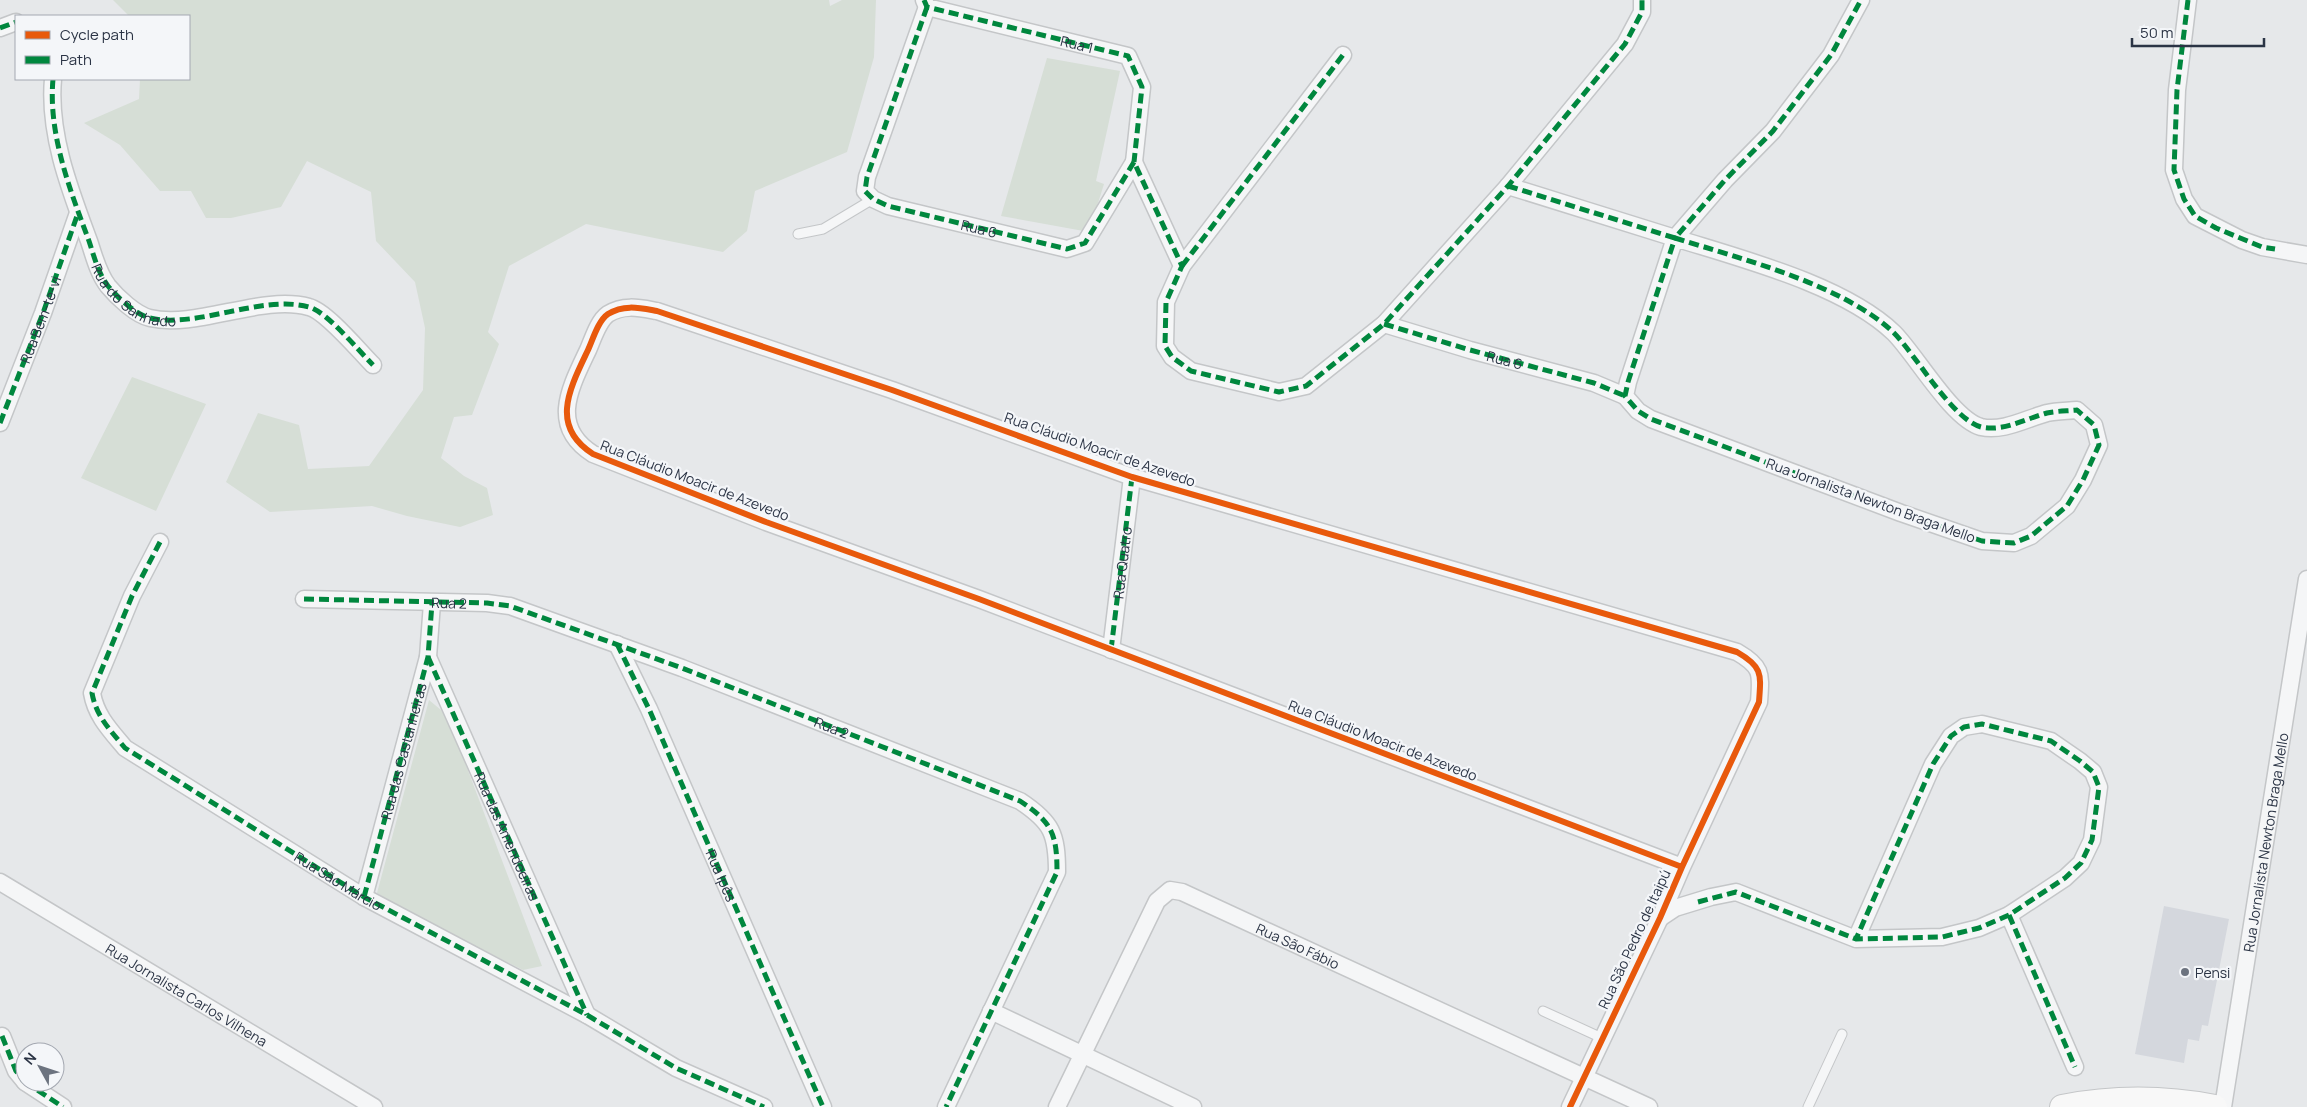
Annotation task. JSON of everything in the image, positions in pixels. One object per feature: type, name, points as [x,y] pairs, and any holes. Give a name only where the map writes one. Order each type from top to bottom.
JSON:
[{"type":"main road","points":[[2062,1107],[2085,1102],[2134,1098],[2182,1101],[2215,1107]]},
{"type":"street","points":[[1343,54],[1182,266],[1166,302],[1165,346],[1172,357],[1190,371],[1279,392],[1293,390],[1306,386],[1384,324],[1508,186],[1625,44],[1642,12],[1642,0]]},
{"type":"street","points":[[1625,396],[1676,238],[1725,180],[1773,131],[1831,55],[1861,0]]},
{"type":"street","points":[[2188,0],[2177,90],[2174,170],[2184,199],[2195,216],[2242,240],[2262,247],[2307,255]]},
{"type":"street","points":[[873,199],[865,191],[867,177],[926,3]]},
{"type":"street","name":"Rua 1","points":[[926,3],[1128,56],[1142,88],[1134,162]]},
{"type":"street","points":[[0,28],[15,22]]},
{"type":"street","name":"Rua do Sanhado","points":[[53,80],[54,126],[67,181],[78,213],[98,266],[108,286],[133,309],[149,318],[178,319],[277,304],[309,306],[330,322],[373,365]]},
{"type":"street","points":[[1134,162],[1182,266]]},
{"type":"street","name":"Rua 6","points":[[873,199],[888,206],[1067,249],[1085,243],[1134,162]]},
{"type":"street","points":[[1508,186],[1676,238]]},
{"type":"street","name":"Rua Bem-te-vi","points":[[0,423],[43,313],[78,213]]},
{"type":"street","name":"Rua Jornalista Newton Braga Mello","points":[[1625,396],[1638,411],[1651,419],[1901,513],[1982,541],[2014,543],[2031,536],[2066,506],[2083,480],[2099,445],[2094,425],[2077,410],[2049,413],[1998,428],[1979,426],[1963,417],[1893,332],[1846,298],[1755,264],[1676,238]]},
{"type":"street","name":"Rua Cláudio Moacir de Azevedo","points":[[1682,867],[979,599],[766,522],[594,454],[582,447],[571,434],[567,414],[569,390],[602,319],[620,309],[633,307],[657,311],[883,386],[1132,477],[1737,652]]},
{"type":"street","name":"Rua 6","points":[[1384,324],[1470,350],[1594,383],[1625,396]]},
{"type":"street","name":"Rua Quatro","points":[[1111,650],[1132,477]]},
{"type":"street","name":"Rua São Márcio","points":[[160,542],[132,596],[92,692],[94,704],[100,718],[125,748],[364,897],[587,1016],[676,1068],[764,1107]]},
{"type":"street","name":"Rua Jornalista Newton Braga Mello","points":[[2224,1107],[2307,579]]},
{"type":"street","name":"Rua 2","points":[[304,599],[486,603],[510,606],[682,668],[1020,801],[1040,814],[1053,833],[1057,846],[1057,872],[946,1107]]},
{"type":"street","name":"Rua das Castanheiras","points":[[364,897],[428,657],[432,603]]},
{"type":"street","name":"Rua Ipês","points":[[617,644],[649,709],[823,1107]]},
{"type":"street","name":"Rua São Pedro de Itaipú","points":[[1570,1107],[1660,918],[1758,702],[1761,676],[1757,665],[1737,652]]},
{"type":"street","name":"Rua das Amendoeiras","points":[[428,657],[587,1016]]},
{"type":"street","points":[[1660,918],[1675,908],[1711,897],[1736,892],[1856,939],[1942,937],[1979,928],[2009,915],[2065,878],[2081,863],[2092,840],[2099,788],[2093,772],[2080,760],[2051,741],[1982,724],[1964,727],[1952,736],[1933,764],[1856,939]]},
{"type":"street","name":"Rua Jornalista Carlos Vilhena","points":[[0,882],[374,1107]]},
{"type":"street","name":"Rua São Fábio","points":[[1057,1107],[1157,901],[1170,890],[1182,892],[1649,1107]]},
{"type":"street","points":[[2009,915],[2075,1067]]},
{"type":"street","points":[[991,1011],[1193,1107]]},
{"type":"street","points":[[2,1036],[15,1068]]},
{"type":"street","points":[[40,1092],[63,1107]]},
{"type":"lane","points":[[798,234],[823,229],[873,199]]},
{"type":"lane","points":[[1543,1011],[1602,1038]]},
{"type":"lane","points":[[1808,1107],[1842,1034]]},
{"type":"shaded area","points":[[113,0],[829,0],[830,6],[842,0],[876,0],[874,57],[847,152],[755,191],[747,231],[723,252],[586,224],[509,266],[488,332],[499,344],[472,415],[454,417],[441,458],[464,476],[487,488],[493,515],[460,527],[407,516],[372,506],[270,512],[226,482],[258,413],[299,425],[308,469],[369,466],[423,390],[425,328],[415,282],[376,241],[371,192],[307,161],[281,207],[231,218],[206,218],[191,191],[160,191],[120,145],[84,123],[139,99],[140,80],[190,80],[190,15],[128,15]]},
{"type":"shaded area","points":[[1047,58],[1120,71],[1096,181],[1104,184],[1089,232],[1001,216]]},
{"type":"shaded area","points":[[132,377],[206,404],[156,511],[81,478]]},
{"type":"shaded area","points":[[429,700],[447,715],[542,966],[523,970],[394,905],[377,893]]},
{"type":"shaded area","name":"Pensi","points":[[2164,906],[2229,919],[2208,1026],[2202,1025],[2199,1041],[2188,1039],[2184,1063],[2135,1054]]},
{"type":"marked path","points":[[924,0],[927,7],[1128,56],[1142,87],[1134,162]]},
{"type":"marked path","points":[[927,7],[867,177],[865,191],[873,199],[888,206],[1067,249],[1085,243],[1134,162],[1182,266],[1166,302],[1165,346],[1172,357],[1191,371],[1279,392],[1306,386],[1384,324],[1508,186],[1625,44],[1642,12],[1642,0]]},
{"type":"marked path","points":[[1508,186],[1675,238],[1725,180],[1773,131],[1831,55],[1861,0]]},
{"type":"marked path","points":[[2188,0],[2177,90],[2174,170],[2184,199],[2195,216],[2216,228],[2262,247],[2275,249]]},
{"type":"marked path","points":[[0,28],[15,22]]},
{"type":"marked path","points":[[1182,266],[1343,55]]},
{"type":"marked path","points":[[53,80],[52,100],[57,141],[68,182],[99,270],[108,286],[122,300],[145,316],[168,320],[209,316],[271,305],[291,304],[309,307],[333,323],[373,365]]},
{"type":"marked path","points":[[0,423],[43,313],[78,213]]},
{"type":"marked path","points":[[1675,238],[1791,275],[1820,287],[1873,316],[1903,343],[1958,412],[1970,422],[1981,427],[1998,428],[2047,413],[2077,410],[2094,425],[2099,445],[2083,480],[2067,506],[2031,536],[2014,543],[1982,541],[1901,513],[1651,419],[1638,411],[1625,396],[1675,238]]},
{"type":"marked path","points":[[1384,324],[1470,350],[1594,383],[1625,396]]},
{"type":"marked path","points":[[1111,650],[1132,477]]},
{"type":"marked path","points":[[160,542],[132,596],[92,693],[100,716],[125,748],[364,897],[587,1015],[676,1068],[764,1107]]},
{"type":"marked path","points":[[304,599],[487,603],[510,606],[682,668],[1020,801],[1031,809],[1046,823],[1054,838],[1057,872],[946,1107]]},
{"type":"marked path","points":[[364,897],[428,657],[432,603]]},
{"type":"marked path","points":[[617,644],[649,709],[823,1107]]},
{"type":"marked path","points":[[428,657],[587,1015]]},
{"type":"marked path","points":[[1698,902],[1736,892],[1856,939],[1942,937],[1979,928],[2009,915],[2065,878],[2081,863],[2092,840],[2099,787],[2093,772],[2051,741],[1982,724],[1964,727],[1951,736],[1933,764],[1856,939]]},
{"type":"marked path","points":[[2009,915],[2075,1067]]},
{"type":"marked path","points":[[2,1036],[15,1068]]},
{"type":"marked path","points":[[40,1092],[63,1107]]},
{"type":"cycle path","points":[[1570,1107],[1660,918],[1759,702],[1760,678],[1752,662],[1737,652],[1132,477],[892,390],[657,311],[632,308],[620,309],[604,317],[596,330],[575,378],[567,406],[567,419],[571,431],[579,443],[593,454],[766,522],[979,599],[1682,867]]},
{"type":"place","name":"Pensi","points":[[2185,972]]}]
